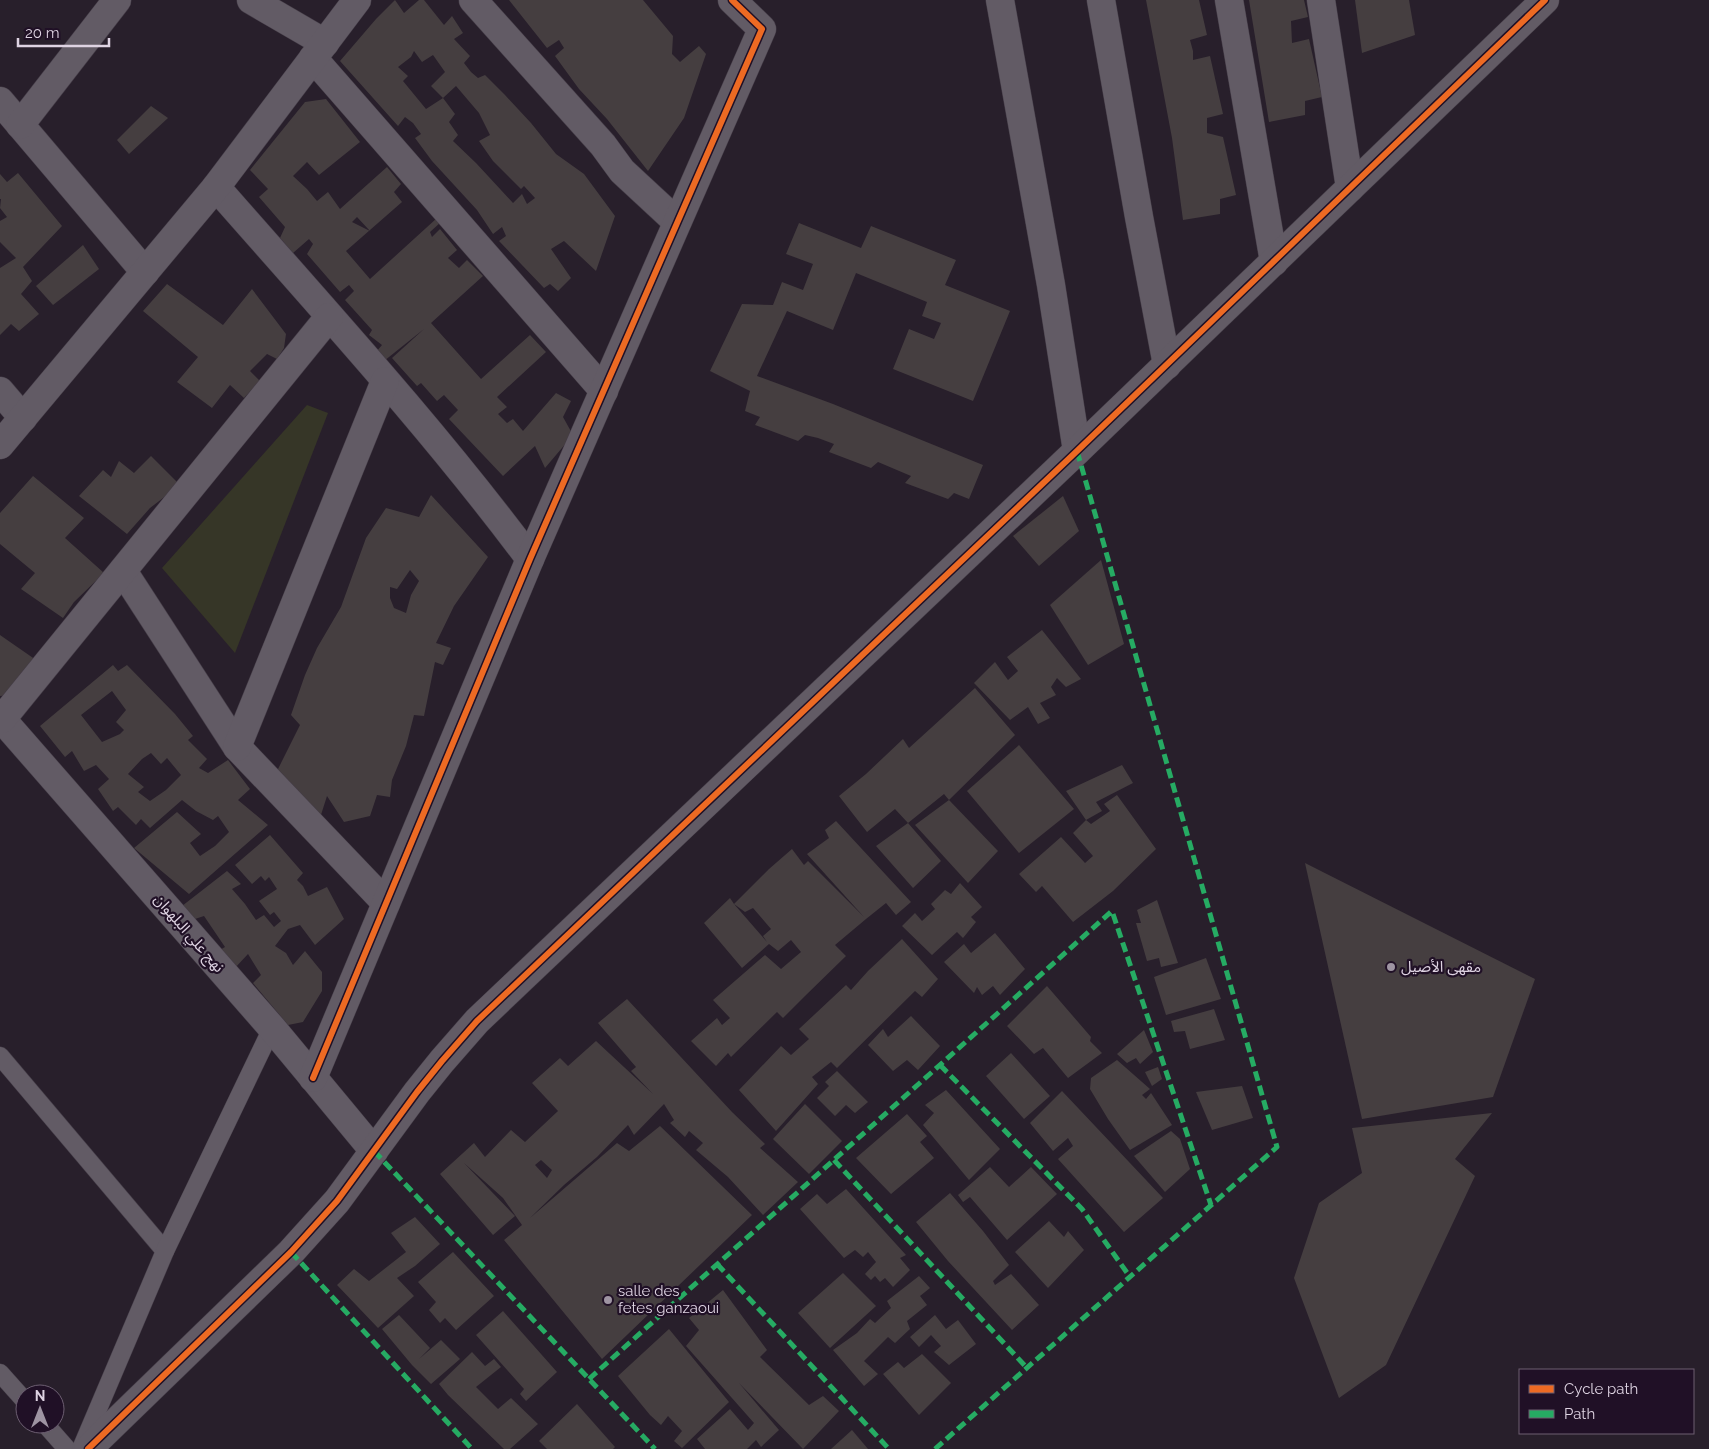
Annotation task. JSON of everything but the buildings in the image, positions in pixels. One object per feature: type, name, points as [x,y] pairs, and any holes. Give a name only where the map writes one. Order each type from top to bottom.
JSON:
[{"type":"street","points":[[20,125],[117,0]]},
{"type":"street","points":[[251,0],[319,51],[604,391]]},
{"type":"street","points":[[0,445],[216,187],[357,0]]},
{"type":"street","points":[[473,0],[603,145],[622,171],[677,222]]},
{"type":"street","points":[[313,1078],[530,560],[762,30],[732,0]]},
{"type":"street","points":[[1000,0],[1051,285],[1077,451]]},
{"type":"street","points":[[1101,0],[1167,365]]},
{"type":"street","points":[[1229,0],[1274,262]]},
{"type":"street","points":[[1321,0],[1350,188]]},
{"type":"street","points":[[88,1449],[290,1252],[337,1201],[442,1061],[477,1021],[1167,365],[1545,0]]},
{"type":"street","points":[[0,101],[145,272]]},
{"type":"street","points":[[216,187],[466,476],[530,560]]},
{"type":"street","points":[[1,718],[329,317]]},
{"type":"street","points":[[237,747],[385,381]]},
{"type":"street","points":[[0,391],[23,418]]},
{"type":"street","points":[[123,571],[237,747],[386,903]]},
{"type":"street","name":"نهج علي البلهوان","points":[[1,718],[272,1028],[374,1152]]},
{"type":"lane","points":[[81,1449],[165,1251],[272,1028]]},
{"type":"lane","points":[[0,1056],[165,1251]]},
{"type":"lane","points":[[0,1373],[15,1390]]},
{"type":"lane","points":[[53,1434],[66,1449]]},
{"type":"green space","points":[[307,405],[328,413],[235,653],[162,568]]},
{"type":"marked path","points":[[935,1449],[1277,1147],[1077,451]]},
{"type":"marked path","points":[[589,1379],[1112,911],[1211,1205]]},
{"type":"marked path","points":[[940,1065],[1082,1209],[1130,1277]]},
{"type":"marked path","points":[[374,1151],[655,1449]]},
{"type":"marked path","points":[[834,1160],[1027,1368]]},
{"type":"marked path","points":[[291,1252],[472,1449]]},
{"type":"marked path","points":[[717,1264],[889,1449]]},
{"type":"cycle path","points":[[313,1078],[530,559],[762,29],[732,0]]},
{"type":"cycle path","points":[[88,1449],[291,1252],[337,1201],[417,1092],[477,1021],[1077,451],[1545,0]]},
{"type":"place","name":"مقهى الأصيل","points":[[1391,967]]},
{"type":"place","name":"salle des fetes ganzaoui","points":[[608,1300]]}]
